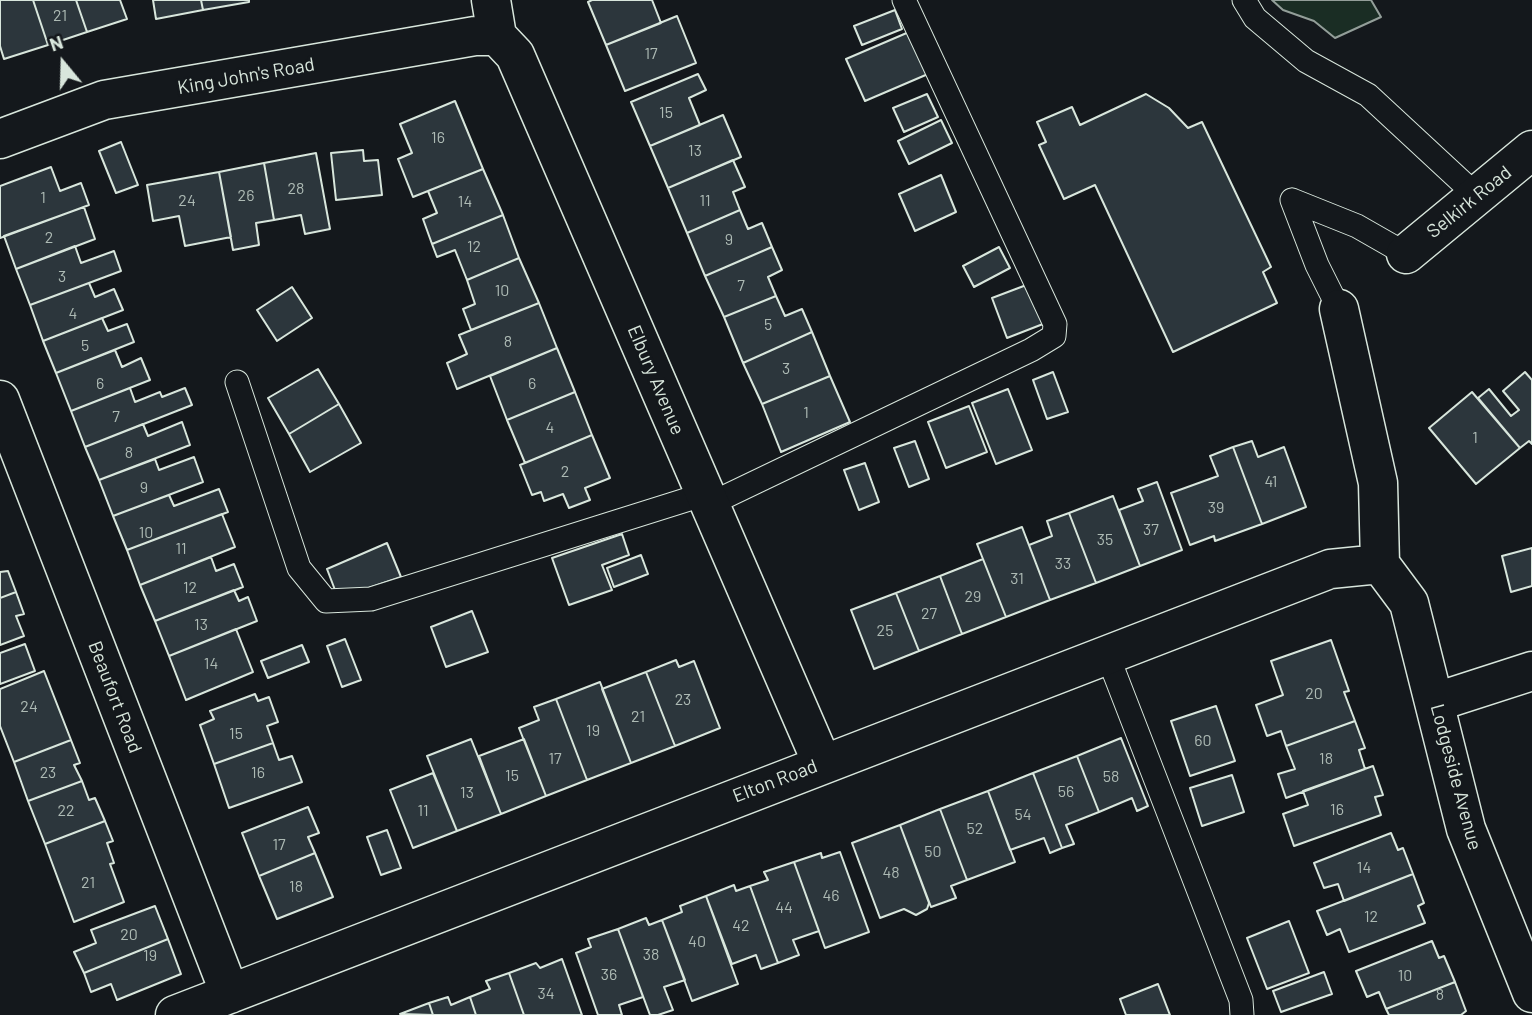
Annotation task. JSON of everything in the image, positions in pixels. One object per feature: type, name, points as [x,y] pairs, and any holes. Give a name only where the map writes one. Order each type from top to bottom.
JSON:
[{"type":"street","name":"Elbury Avenue","points":[[494,18],[515,55],[822,763]]},
{"type":"street","name":"King John's Road","points":[[0,139],[104,100],[475,36],[494,18]]},
{"type":"street","name":"Selkirk Road","points":[[1406,254],[1532,150]]},
{"type":"street","points":[[1339,309],[1378,483],[1380,564]]},
{"type":"street","name":"Beaufort Road","points":[[0,400],[230,994]]},
{"type":"street","name":"Elton Road","points":[[175,1015],[1330,569],[1380,564]]},
{"type":"street","name":"Lodgeside Avenue","points":[[1380,564],[1409,603],[1466,829],[1532,993]]},
{"type":"street","points":[[1436,702],[1532,671]]},
{"type":"lane","points":[[237,382],[299,568],[326,601],[372,600],[707,499],[1031,350],[1054,336],[1055,324],[904,0]]},
{"type":"lane","points":[[1244,0],[1255,18],[1265,27],[1306,61],[1368,96],[1477,196]]},
{"type":"lane","points":[[1339,309],[1317,265],[1292,200],[1357,226],[1406,254]]},
{"type":"lane","points":[[1107,654],[1241,1000],[1242,1015]]},
{"type":"green space","points":[[1272,0],[1371,0],[1381,17],[1335,38],[1314,21],[1283,10]]},
{"type":"building","points":[[0,0],[33,0],[48,45],[4,59],[0,46]]},
{"type":"building","points":[[33,0],[76,0],[87,32],[48,45]]},
{"type":"building","points":[[76,0],[120,0],[127,19],[87,32]]},
{"type":"building","points":[[153,0],[201,0],[203,10],[156,19]]},
{"type":"building","points":[[201,0],[249,0],[249,2],[203,10]]},
{"type":"building","points":[[652,0],[661,23],[606,45],[588,2]]},
{"type":"building","points":[[895,10],[902,29],[862,45],[854,26]]},
{"type":"building","points":[[677,16],[696,63],[625,91],[606,45]]},
{"type":"building","points":[[909,32],[928,74],[865,101],[846,59]]},
{"type":"building","points":[[698,74],[706,90],[689,98],[700,125],[650,146],[631,102]]},
{"type":"building","points":[[927,94],[938,117],[904,132],[893,108]]},
{"type":"building","points":[[1146,94],[1169,108],[1188,128],[1202,122],[1271,267],[1263,272],[1277,303],[1173,352],[1095,185],[1064,199],[1039,145],[1046,142],[1037,122],[1072,107],[1080,125]]},
{"type":"building","points":[[455,101],[483,169],[413,197],[398,159],[412,153],[400,124]]},
{"type":"building","points":[[723,115],[741,157],[668,188],[650,146]]},
{"type":"building","points":[[941,120],[952,143],[909,164],[898,141]]},
{"type":"building","points":[[121,142],[138,185],[116,193],[99,151]]},
{"type":"building","points":[[363,150],[364,161],[378,160],[382,195],[336,200],[331,153]]},
{"type":"building","points":[[316,153],[330,229],[305,234],[301,215],[274,220],[264,163]]},
{"type":"building","points":[[733,160],[745,187],[733,192],[740,210],[687,233],[668,188]]},
{"type":"building","points":[[264,163],[274,220],[256,223],[259,245],[233,250],[219,172]]},
{"type":"building","points":[[51,167],[60,191],[81,183],[89,205],[0,238],[0,186]]},
{"type":"building","points":[[483,169],[503,215],[432,244],[423,219],[437,213],[428,191]]},
{"type":"building","points":[[219,172],[231,237],[185,246],[179,216],[153,221],[147,185]]},
{"type":"building","points":[[941,175],[956,212],[915,231],[899,194]]},
{"type":"building","points":[[84,207],[95,239],[16,269],[4,236]]},
{"type":"building","points":[[740,210],[748,229],[762,223],[772,247],[705,276],[687,233]]},
{"type":"building","points":[[503,215],[519,258],[467,280],[455,250],[437,257],[432,244]]},
{"type":"building","points":[[75,246],[81,263],[114,251],[121,271],[30,305],[16,269]]},
{"type":"building","points":[[772,247],[782,270],[768,277],[776,296],[724,317],[705,276]]},
{"type":"building","points":[[999,247],[1010,268],[974,287],[963,266]]},
{"type":"building","points":[[519,258],[539,303],[471,330],[463,309],[475,304],[467,280]]},
{"type":"building","points":[[89,283],[95,297],[114,289],[123,310],[43,341],[30,305]]},
{"type":"building","points":[[1029,284],[1043,324],[1007,338],[992,298]]},
{"type":"building","points":[[292,287],[312,318],[277,341],[257,310]]},
{"type":"building","points":[[776,296],[785,316],[802,309],[812,332],[743,363],[724,317]]},
{"type":"building","points":[[539,303],[557,348],[457,389],[447,363],[467,354],[459,335]]},
{"type":"building","points":[[102,318],[108,331],[127,324],[134,342],[56,373],[43,341]]},
{"type":"building","points":[[812,332],[830,376],[762,404],[743,363]]},
{"type":"building","points":[[557,348],[575,392],[507,420],[490,376]]},
{"type":"building","points":[[115,350],[122,367],[141,358],[150,380],[71,411],[56,373]]},
{"type":"building","points":[[318,369],[339,404],[289,434],[268,398]]},
{"type":"building","points":[[1053,372],[1068,412],[1047,419],[1033,380]]},
{"type":"building","points":[[1525,372],[1532,380],[1532,444],[1529,441],[1520,448],[1478,398],[1489,389],[1511,416],[1519,410],[1503,391]]},
{"type":"building","points":[[830,376],[850,422],[781,452],[762,404]]},
{"type":"building","points":[[130,388],[135,402],[160,392],[162,397],[185,388],[192,405],[85,447],[71,411]]},
{"type":"building","points":[[1008,389],[1032,450],[996,464],[972,403]]},
{"type":"building","points":[[575,392],[592,435],[525,463],[507,420]]},
{"type":"building","points":[[1472,392],[1520,448],[1476,484],[1429,428]]},
{"type":"building","points":[[339,404],[361,443],[310,472],[289,434]]},
{"type":"building","points":[[969,406],[987,452],[946,468],[928,422]]},
{"type":"building","points":[[182,422],[190,445],[99,480],[85,447],[143,424],[148,436]]},
{"type":"building","points":[[592,435],[610,478],[585,488],[590,500],[569,508],[563,494],[544,501],[541,492],[532,495],[520,465]]},
{"type":"building","points":[[915,441],[929,479],[909,487],[894,448]]},
{"type":"building","points":[[1252,441],[1258,457],[1284,447],[1306,507],[1262,524],[1233,447]]},
{"type":"building","points":[[1233,447],[1262,524],[1215,541],[1214,536],[1190,545],[1171,493],[1218,476],[1210,456]]},
{"type":"building","points":[[194,457],[203,482],[113,516],[99,480],[155,459],[159,470]]},
{"type":"building","points":[[865,463],[879,502],[859,510],[844,470]]},
{"type":"building","points":[[1157,482],[1182,550],[1140,566],[1119,510],[1143,501],[1138,489]]},
{"type":"building","points":[[219,489],[228,512],[127,550],[113,516],[169,495],[174,506]]},
{"type":"building","points":[[1113,496],[1140,566],[1096,583],[1069,513]]},
{"type":"building","points":[[1069,513],[1096,583],[1050,600],[1029,545],[1052,536],[1047,521]]},
{"type":"building","points":[[222,514],[235,547],[140,585],[127,550]]},
{"type":"building","points":[[1022,527],[1050,600],[1006,617],[977,544]]},
{"type":"building","points":[[622,534],[629,555],[602,565],[612,590],[569,605],[552,558]]},
{"type":"building","points":[[387,543],[401,577],[357,592],[335,590],[327,569]]},
{"type":"building","points":[[1532,548],[1532,586],[1511,592],[1502,556]]},
{"type":"building","points":[[641,555],[648,574],[614,587],[607,568]]},
{"type":"building","points":[[211,557],[216,571],[234,564],[243,587],[155,621],[140,585]]},
{"type":"building","points":[[983,559],[1006,617],[962,634],[940,576]]},
{"type":"building","points":[[8,571],[16,592],[0,598],[0,572]]},
{"type":"building","points":[[940,576],[962,634],[919,651],[896,593]]},
{"type":"building","points":[[234,590],[239,601],[248,597],[257,621],[169,656],[155,621]]},
{"type":"building","points":[[16,592],[24,614],[16,616],[24,636],[0,645],[0,598]]},
{"type":"building","points":[[896,593],[919,651],[874,669],[851,610]]},
{"type":"building","points":[[472,611],[488,652],[446,667],[431,627]]},
{"type":"building","points":[[236,629],[253,672],[186,700],[169,656]]},
{"type":"building","points":[[345,639],[361,680],[342,687],[327,646]]},
{"type":"building","points":[[1331,640],[1349,691],[1344,692],[1355,721],[1286,746],[1281,731],[1267,736],[1256,705],[1283,695],[1271,661]]},
{"type":"building","points":[[25,644],[35,671],[0,684],[0,653]]},
{"type":"building","points":[[302,645],[309,662],[268,678],[261,661]]},
{"type":"building","points":[[676,660],[679,667],[694,661],[720,728],[675,746],[646,672]]},
{"type":"building","points":[[44,671],[71,740],[14,762],[0,726],[0,689]]},
{"type":"building","points":[[646,672],[675,746],[631,763],[602,689]]},
{"type":"building","points":[[600,682],[631,763],[587,780],[556,699]]},
{"type":"building","points":[[255,694],[258,701],[269,697],[278,722],[267,726],[273,743],[214,764],[200,725],[214,719],[210,711]]},
{"type":"building","points":[[556,699],[587,780],[546,796],[519,728],[539,720],[534,707]]},
{"type":"building","points":[[1216,706],[1235,761],[1190,776],[1171,721]]},
{"type":"building","points":[[1355,721],[1365,748],[1359,750],[1365,769],[1286,798],[1278,774],[1295,769],[1286,746]]},
{"type":"building","points":[[1121,738],[1148,806],[1137,811],[1132,798],[1099,812],[1077,756]]},
{"type":"building","points":[[471,739],[501,814],[457,831],[427,756]]},
{"type":"building","points":[[524,739],[546,796],[501,814],[479,756]]},
{"type":"building","points":[[71,740],[80,763],[74,765],[82,781],[28,801],[14,762]]},
{"type":"building","points":[[273,743],[279,760],[292,756],[302,782],[229,808],[214,764]]},
{"type":"building","points":[[1077,756],[1099,812],[1066,825],[1074,844],[1062,848],[1033,773]]},
{"type":"building","points":[[1373,766],[1383,795],[1375,797],[1381,815],[1294,846],[1283,814],[1308,805],[1303,791]]},
{"type":"building","points":[[433,773],[457,831],[413,848],[390,790]]},
{"type":"building","points":[[1033,773],[1062,848],[1050,853],[1044,838],[1010,850],[988,791]]},
{"type":"building","points":[[1232,775],[1244,812],[1202,826],[1190,788]]},
{"type":"building","points":[[82,781],[89,800],[95,798],[105,821],[45,844],[28,801]]},
{"type":"building","points":[[988,791],[1015,862],[967,880],[940,809]]},
{"type":"building","points":[[308,807],[319,833],[308,837],[315,853],[259,876],[242,833]]},
{"type":"building","points":[[940,809],[967,880],[951,886],[956,898],[931,907],[900,825]]},
{"type":"building","points":[[105,821],[113,841],[107,843],[114,863],[110,864],[124,902],[74,922],[45,844]]},
{"type":"building","points":[[900,825],[929,903],[927,909],[916,915],[904,909],[880,918],[852,843]]},
{"type":"building","points":[[387,830],[401,868],[381,875],[367,837]]},
{"type":"building","points":[[1391,833],[1398,850],[1403,848],[1413,874],[1344,901],[1338,884],[1324,888],[1314,863]]},
{"type":"building","points":[[840,852],[869,932],[825,948],[794,862],[821,853],[822,858]]},
{"type":"building","points":[[315,853],[333,897],[277,919],[259,876]]},
{"type":"building","points":[[794,862],[819,931],[793,940],[799,955],[778,963],[750,886],[768,880],[764,872]]},
{"type":"building","points":[[1413,874],[1424,903],[1418,906],[1425,923],[1349,952],[1340,929],[1327,935],[1317,911]]},
{"type":"building","points":[[734,885],[736,891],[750,886],[778,963],[761,969],[756,955],[732,964],[706,896]]},
{"type":"building","points":[[706,896],[738,984],[692,1001],[662,920],[682,912],[680,906]]},
{"type":"building","points":[[155,906],[168,939],[84,973],[74,952],[96,943],[91,930]]},
{"type":"building","points":[[646,918],[649,925],[662,920],[685,980],[664,987],[673,1010],[658,1015],[650,1015],[618,929]]},
{"type":"building","points":[[1289,921],[1309,973],[1267,989],[1247,938]]},
{"type":"building","points":[[618,929],[643,997],[619,1005],[622,1015],[598,1015],[576,953],[591,947],[588,939]]},
{"type":"building","points":[[168,939],[181,974],[117,1000],[111,984],[91,992],[84,973]]},
{"type":"building","points":[[1432,941],[1439,958],[1444,956],[1455,982],[1386,1009],[1379,992],[1367,997],[1356,971]]},
{"type":"building","points":[[562,959],[582,1015],[524,1015],[509,973],[536,963],[540,968]]},
{"type":"building","points":[[1324,972],[1332,994],[1281,1012],[1273,991]]},
{"type":"building","points":[[509,973],[524,1015],[476,1015],[470,997],[490,989],[486,981]]},
{"type":"building","points":[[1455,982],[1466,1011],[1461,1015],[1389,1015],[1386,1009]]},
{"type":"building","points":[[1158,984],[1170,1015],[1126,1015],[1120,999]]},
{"type":"building","points":[[448,997],[451,1005],[470,997],[476,1015],[433,1015],[429,1003]]},
{"type":"building","points":[[429,1003],[433,1015],[400,1014]]}]
